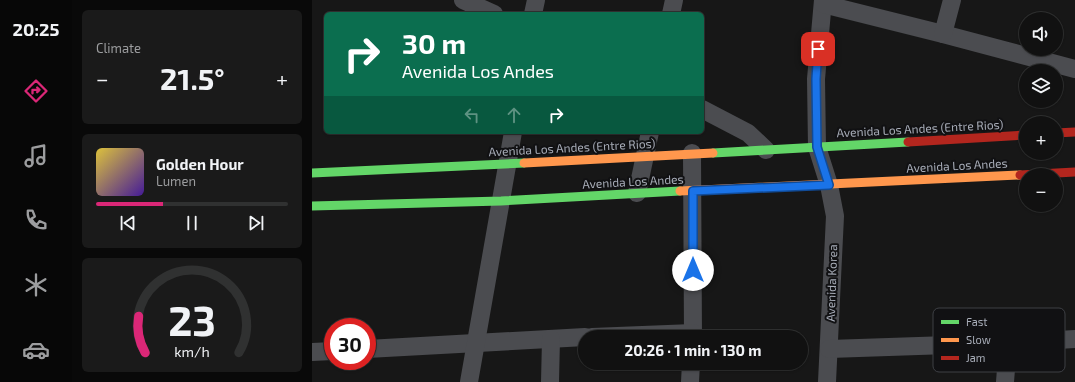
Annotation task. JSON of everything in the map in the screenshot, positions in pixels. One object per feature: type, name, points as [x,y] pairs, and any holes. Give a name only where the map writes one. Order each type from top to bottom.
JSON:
[{"type":"street","points":[[463,0],[490,12]]},
{"type":"street","points":[[533,12],[536,0]]},
{"type":"street","points":[[671,12],[674,0]]},
{"type":"street","points":[[942,34],[952,0]]},
{"type":"street","points":[[823,2],[1075,69]]},
{"type":"street","name":"Avenida Korea","points":[[823,2],[816,79],[817,147],[829,185],[835,216],[827,382]]},
{"type":"street","points":[[704,110],[748,133],[766,150]]},
{"type":"street","points":[[1063,133],[1075,132]]},
{"type":"street","points":[[469,382],[513,134]]},
{"type":"street","points":[[637,193],[650,134]]},
{"type":"street","name":"Avenida Los Andes (Entre Rios)","points":[[312,173],[766,150],[1019,134]]},
{"type":"street","points":[[692,153],[693,330]]},
{"type":"street","name":"Avenida Los Andes","points":[[312,206],[500,201],[1075,172]]},
{"type":"street","points":[[376,348],[578,337]]},
{"type":"street","points":[[550,382],[551,339]]},
{"type":"street","points":[[1065,340],[1075,339]]},
{"type":"street","points":[[829,349],[933,346]]},
{"type":"street","points":[[312,352],[324,351]]},
{"type":"street","points":[[690,382],[691,370]]},
{"type":"street","points":[[1005,382],[1006,372]]},
{"type":"traffic: fast","points":[[713,153],[908,142]]},
{"type":"traffic: fast","points":[[312,173],[524,163]]},
{"type":"traffic: fast","points":[[312,206],[501,201],[680,191]]},
{"type":"traffic: slow","points":[[524,163],[713,153]]},
{"type":"traffic: slow","points":[[680,191],[1019,175]]},
{"type":"traffic: jam","points":[[1063,133],[1075,132]]},
{"type":"traffic: jam","points":[[908,142],[1019,135]]},
{"type":"traffic: jam","points":[[1063,173],[1075,172]]},
{"type":"route","points":[[693,270],[693,191],[829,185],[817,147],[816,79],[818,49]]}]
